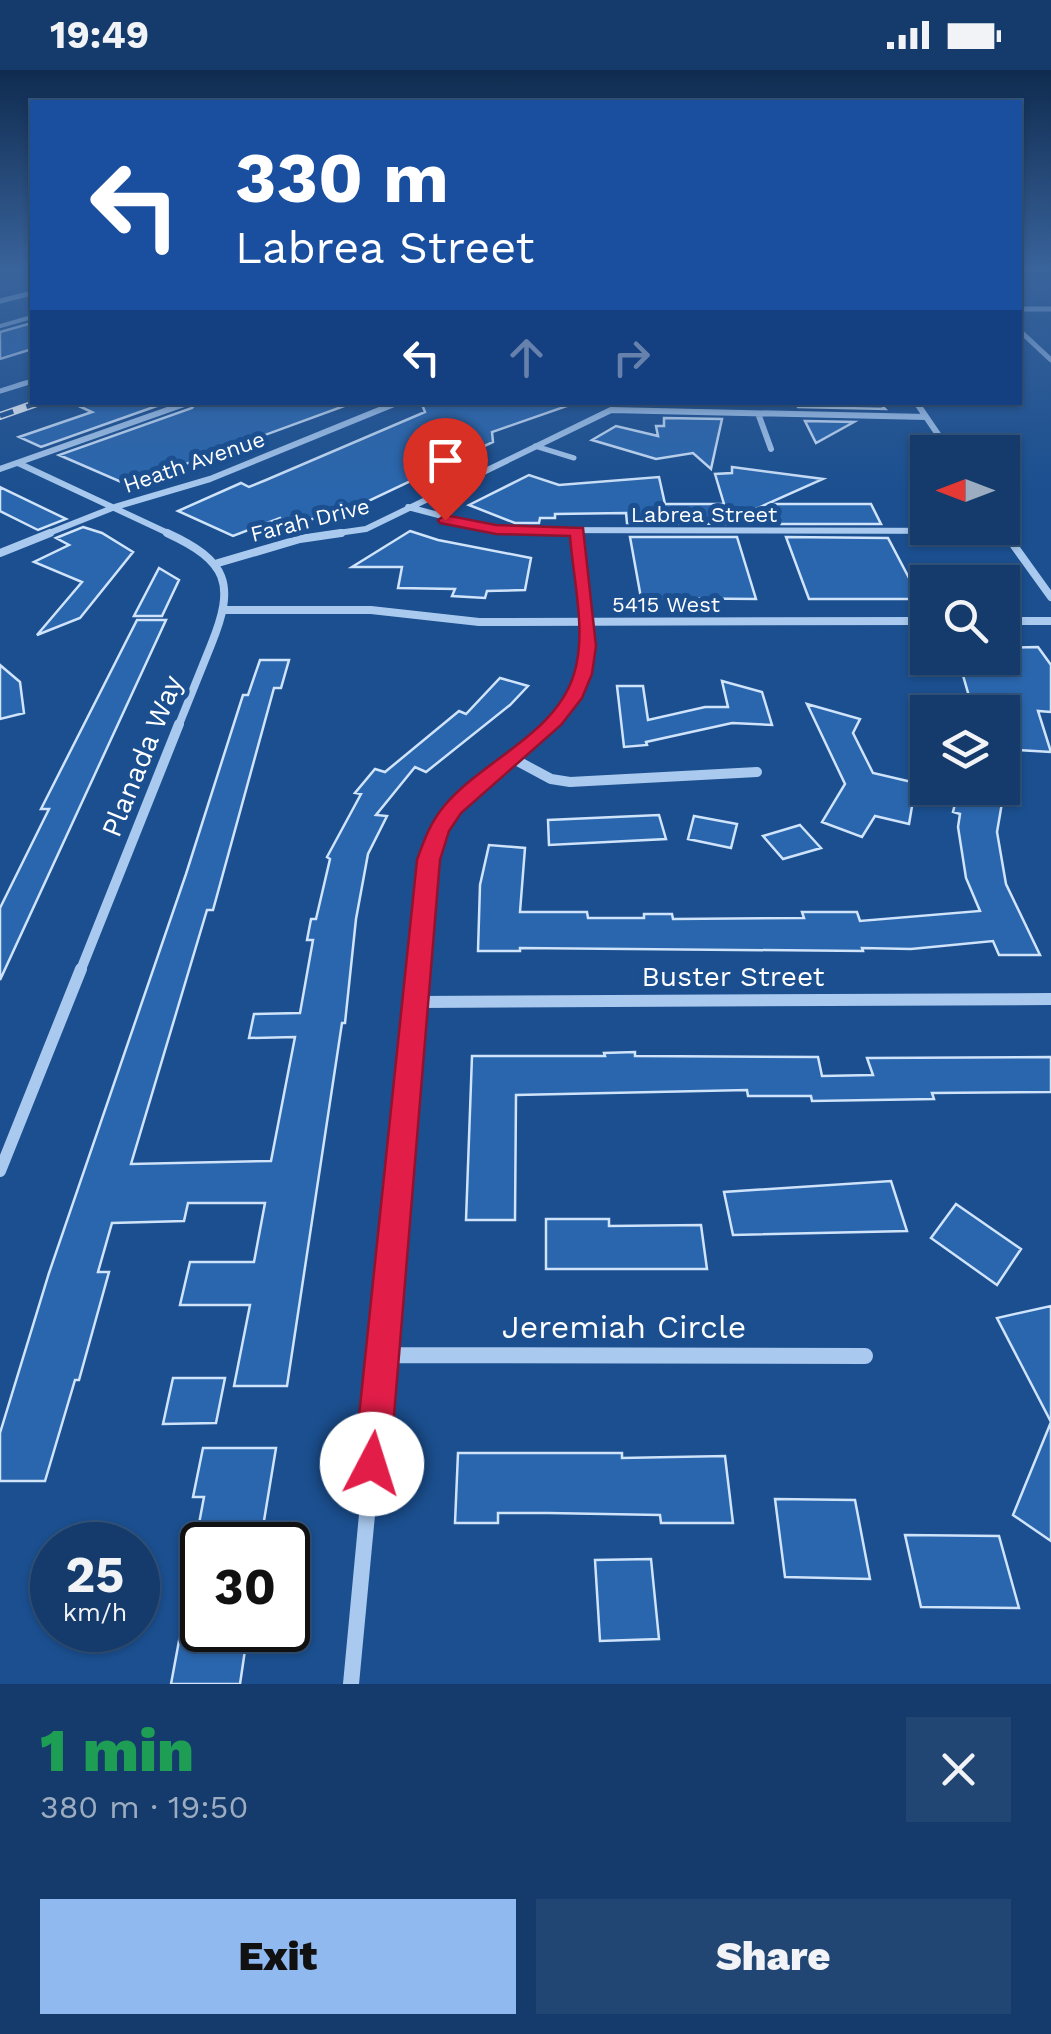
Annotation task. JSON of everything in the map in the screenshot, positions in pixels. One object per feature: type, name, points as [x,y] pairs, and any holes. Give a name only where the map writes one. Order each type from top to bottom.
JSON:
[{"type":"street","points":[[1031,342],[1051,360]]},
{"type":"street","points":[[0,470],[182,405]]},
{"type":"street","name":"Heath Avenue","points":[[0,553],[115,507],[210,479],[391,405]]},
{"type":"street","points":[[918,405],[938,435]]},
{"type":"street","name":"Farah Drive","points":[[218,563],[300,539],[366,528],[590,418],[624,408],[759,416],[926,417]]},
{"type":"street","points":[[759,416],[772,449]]},
{"type":"street","points":[[18,463],[193,545],[218,563],[224,575],[225,610]]},
{"type":"street","name":"Labrea Street","points":[[408,507],[496,530],[910,529]]},
{"type":"street","points":[[351,1684],[428,860],[438,831],[453,808],[554,721],[572,698],[583,674],[588,622],[578,531]]},
{"type":"street","points":[[1014,545],[1051,597]]},
{"type":"street","name":"5415 West","points":[[225,610],[360,610],[466,621],[910,622]]},
{"type":"street","name":"Planada Way","points":[[0,1172],[225,610]]},
{"type":"street","points":[[1020,621],[1051,621]]},
{"type":"street","points":[[512,758],[551,778],[570,782],[757,772]]},
{"type":"street","name":"Buster Street","points":[[416,1002],[1051,999]]},
{"type":"street","name":"Jeremiah Circle","points":[[382,1355],[865,1356]]},
{"type":"lane","points":[[0,391],[30,382]]},
{"type":"lane","points":[[535,446],[574,458]]},
{"type":"building","points":[[0,342],[30,342],[30,350],[0,359]]},
{"type":"building","points":[[77,405],[160,405],[41,447],[19,437],[92,412]]},
{"type":"building","points":[[347,405],[128,485],[59,455],[192,408]]},
{"type":"building","points":[[422,405],[567,406],[492,432],[493,442],[341,514],[284,524],[280,518],[233,536],[178,511],[241,483],[249,487],[425,412]]},
{"type":"building","points":[[797,405],[886,405],[885,409]]},
{"type":"building","points":[[664,418],[722,419],[711,469],[693,453],[656,459],[592,440],[616,426],[658,436],[656,426],[664,426]]},
{"type":"building","points":[[805,421],[854,422],[816,443]]},
{"type":"building","points":[[732,467],[823,479],[731,520],[733,524],[627,523],[626,513],[555,514],[555,518],[540,518],[539,523],[515,523],[469,505],[529,475],[559,485],[659,477],[665,504],[724,504],[715,474],[732,473]]},
{"type":"building","points":[[0,487],[66,519],[38,530],[0,511]]},
{"type":"building","points":[[774,504],[871,504],[881,524],[781,524]]},
{"type":"building","points":[[83,527],[102,533],[133,552],[80,618],[37,635],[82,582],[34,562],[69,545],[56,538]]},
{"type":"building","points":[[410,531],[531,558],[525,590],[487,591],[485,598],[452,596],[455,589],[398,588],[402,567],[352,567]]},
{"type":"building","points":[[630,537],[737,537],[756,599],[641,598]]},
{"type":"building","points":[[786,537],[888,538],[910,580],[910,599],[809,599]]},
{"type":"building","points":[[159,568],[179,580],[162,616],[134,616]]},
{"type":"building","points":[[137,620],[166,620],[0,980],[0,908],[49,809],[41,809]]},
{"type":"building","points":[[1038,647],[1051,665],[1051,712],[1038,711],[1051,752],[1020,750],[1020,695],[969,695],[963,675],[1020,675],[1020,648]]},
{"type":"building","points":[[260,660],[289,660],[281,688],[274,688],[213,910],[207,910],[131,1164],[271,1161],[295,1037],[249,1038],[254,1014],[300,1013],[313,940],[307,940],[311,919],[316,919],[330,859],[327,857],[361,794],[355,793],[375,769],[385,772],[459,711],[466,714],[500,678],[528,686],[426,772],[415,767],[376,815],[387,816],[368,854],[356,919],[345,1023],[287,1386],[234,1386],[250,1305],[180,1305],[190,1262],[254,1262],[265,1203],[188,1203],[184,1221],[112,1223],[98,1272],[109,1272],[45,1481],[0,1481],[0,1433],[49,1273],[243,695],[248,695]]},
{"type":"building","points":[[0,665],[20,682],[24,713],[0,719]]},
{"type":"building","points":[[722,681],[762,692],[772,725],[732,723],[646,742],[647,745],[624,747],[617,686],[643,686],[648,720],[705,707],[728,707]]},
{"type":"building","points":[[807,704],[860,719],[853,733],[873,773],[910,782],[909,824],[875,816],[862,837],[822,822],[845,784]]},
{"type":"building","points":[[955,805],[1002,805],[997,832],[1006,884],[1040,955],[999,955],[993,941],[911,949],[862,948],[863,951],[478,951],[480,885],[489,845],[525,848],[520,912],[587,912],[588,918],[672,914],[673,919],[804,918],[802,912],[857,912],[860,921],[980,911],[966,878],[958,827],[960,814],[953,812]]},
{"type":"building","points":[[659,815],[666,839],[549,845],[548,820]]},
{"type":"building","points":[[694,816],[737,824],[731,848],[688,839]]},
{"type":"building","points":[[800,825],[821,848],[783,859],[763,836]]},
{"type":"building","points":[[635,1052],[635,1056],[818,1057],[822,1076],[873,1075],[867,1058],[1051,1057],[1051,1092],[932,1093],[934,1099],[812,1101],[811,1096],[748,1096],[747,1090],[516,1095],[515,1220],[466,1220],[472,1056],[605,1056],[604,1053]]},
{"type":"building","points":[[891,1181],[907,1231],[733,1235],[724,1192]]},
{"type":"building","points":[[956,1204],[1021,1249],[997,1285],[931,1238]]},
{"type":"building","points":[[546,1219],[609,1219],[609,1226],[701,1225],[707,1269],[546,1269]]},
{"type":"building","points":[[1051,1306],[1051,1422],[997,1318]]},
{"type":"building","points":[[173,1378],[225,1378],[216,1423],[163,1424]]},
{"type":"building","points":[[1051,1422],[1051,1541],[1013,1515]]},
{"type":"building","points":[[203,1448],[276,1448],[264,1522],[199,1522],[204,1497],[193,1497]]},
{"type":"building","points":[[458,1453],[622,1453],[622,1458],[725,1456],[733,1523],[661,1523],[660,1515],[498,1513],[498,1523],[455,1523]]},
{"type":"building","points":[[775,1499],[855,1500],[870,1579],[785,1577]]},
{"type":"building","points":[[905,1535],[999,1536],[1019,1608],[921,1607]]},
{"type":"building","points":[[651,1559],[659,1639],[600,1641],[595,1560]]},
{"type":"building","points":[[180,1635],[180,1652],[245,1652],[240,1684],[171,1684]]},
{"type":"railway","points":[[0,416],[31,405]]},
{"type":"route","points":[[372,1464],[428,860],[438,831],[453,808],[554,721],[572,698],[583,674],[587,646],[578,531],[496,530],[445,520]]}]
